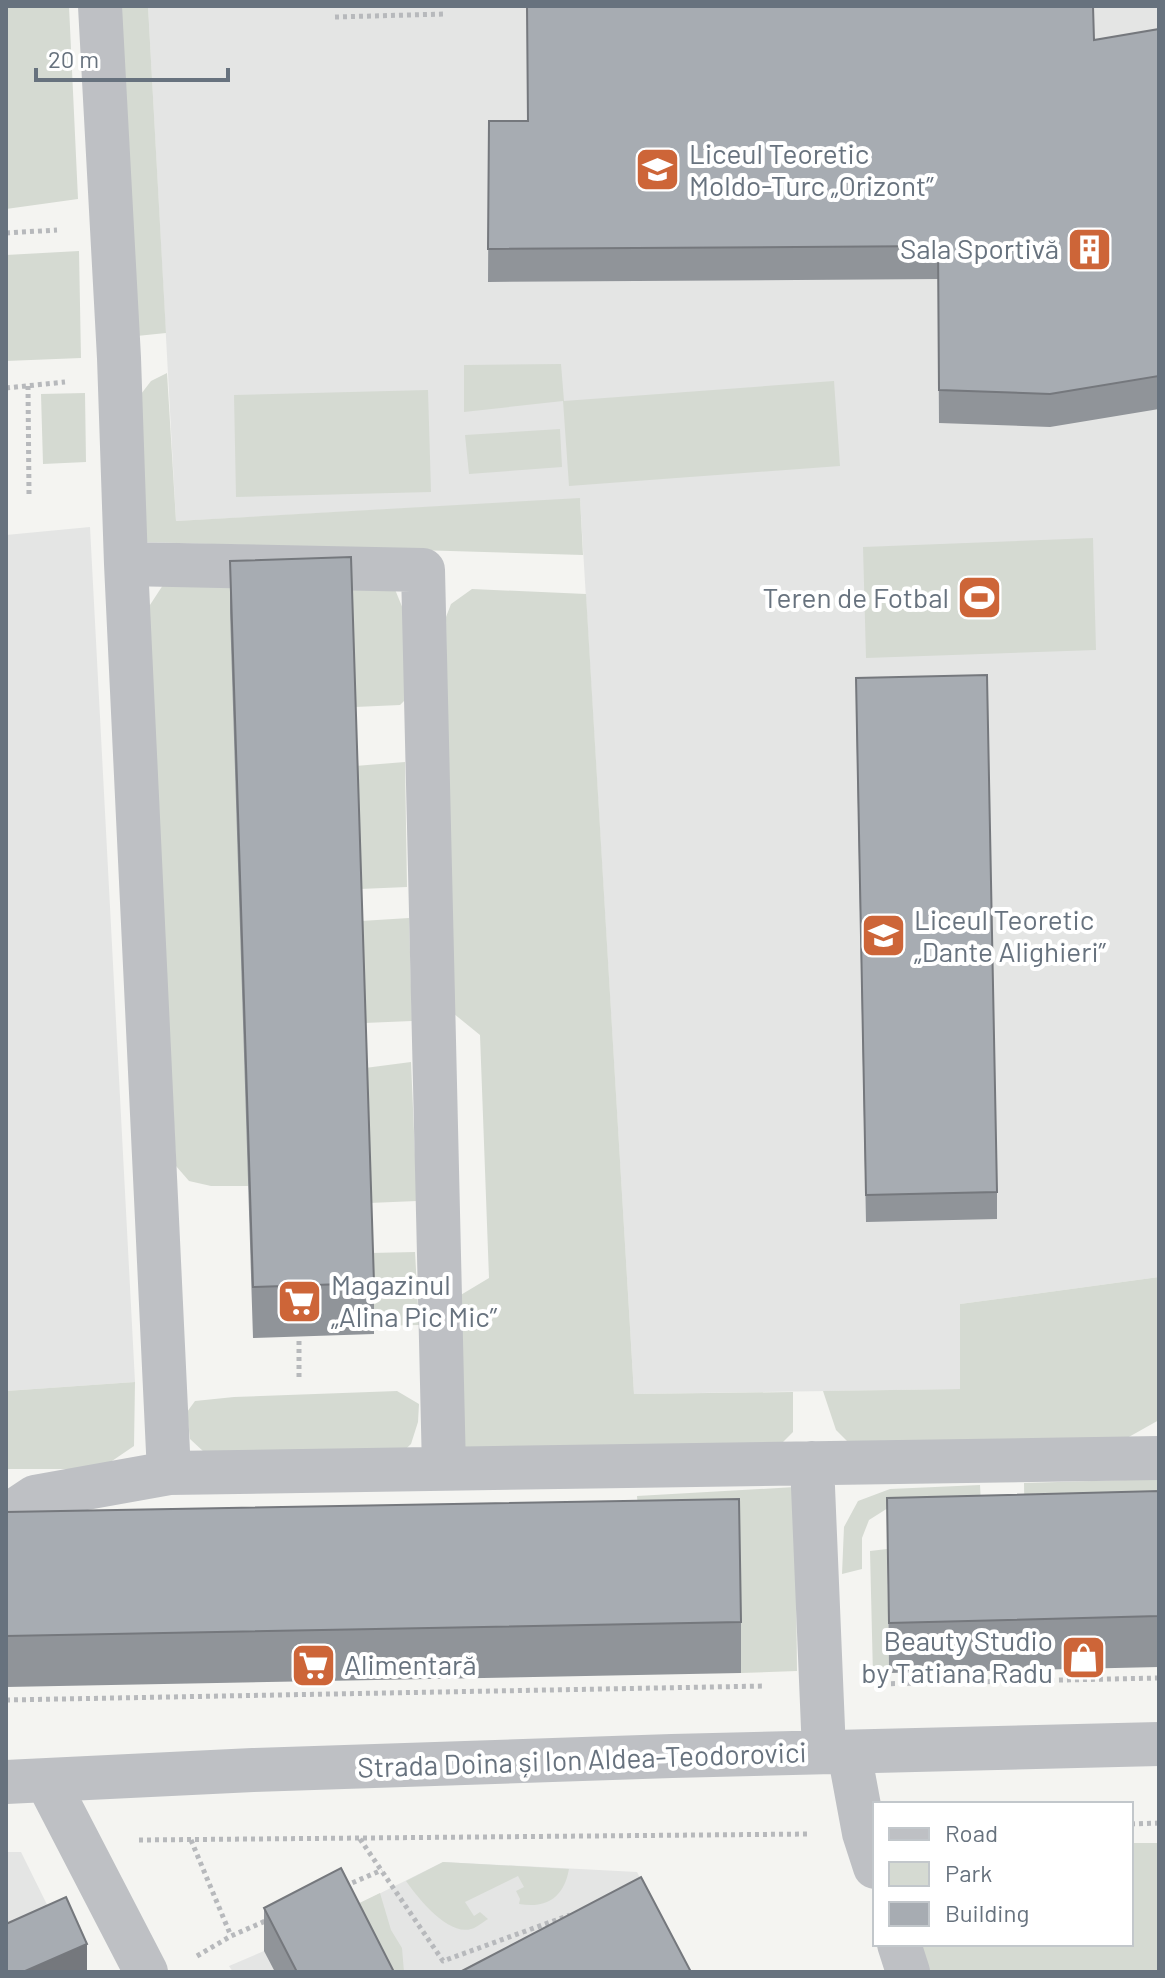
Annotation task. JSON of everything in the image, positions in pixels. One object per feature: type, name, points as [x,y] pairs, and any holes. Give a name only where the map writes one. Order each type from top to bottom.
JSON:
[{"type":"street","points":[[100,6],[119,358],[169,1473]]},
{"type":"street","points":[[126,564],[423,570],[444,1469]]},
{"type":"street","points":[[6,1516],[35,1497],[169,1473],[1159,1458]]},
{"type":"street","points":[[812,1463],[821,1685],[836,1752],[870,1850]]},
{"type":"street","name":"Strada Doina și Ion Aldea-Teodorovici","points":[[27,1782],[253,1770],[1159,1744]]},
{"type":"street","points":[[27,1782],[78,1841],[146,1972]]},
{"type":"street","points":[[900,1946],[908,1972]]},
{"type":"path","points":[[335,17],[445,14]]},
{"type":"path","points":[[6,233],[61,229]]},
{"type":"path","points":[[6,388],[68,382]]},
{"type":"path","points":[[28,386],[29,494]]},
{"type":"path","points":[[299,1337],[299,1377]]},
{"type":"path","points":[[6,1700],[1159,1678]]},
{"type":"path","points":[[316,1681],[316,1693]]},
{"type":"path","points":[[1133,1824],[1159,1823]]},
{"type":"path","points":[[360,1839],[443,1961],[577,1913]]},
{"type":"path","points":[[78,1841],[360,1839],[870,1850]]},
{"type":"path","points":[[191,1840],[231,1936]]},
{"type":"path","points":[[341,1888],[382,1870]]},
{"type":"path","points":[[196,1957],[231,1936],[272,1918]]},
{"type":"shaded area","points":[[148,6],[1159,6],[1159,1277],[960,1304],[961,1389],[634,1394],[580,499],[176,521]]},
{"type":"shaded area","points":[[90,527],[135,1382],[6,1391],[6,535]]},
{"type":"shaded area","points":[[6,1852],[21,1852],[66,1943],[6,1972]]},
{"type":"shaded area","points":[[443,1862],[637,1872],[689,1972],[233,1972],[229,1966]]},
{"type":"green space","points":[[6,6],[69,6],[78,199],[6,209]]},
{"type":"green space","points":[[115,6],[148,6],[166,333],[127,337]]},
{"type":"green space","points":[[79,251],[81,358],[6,361],[6,255]]},
{"type":"green space","points":[[561,364],[564,401],[834,381],[840,466],[569,486],[563,401],[464,412],[464,365]]},
{"type":"green space","points":[[167,373],[176,521],[580,498],[583,555],[142,542],[138,398],[151,381]]},
{"type":"green space","points":[[428,390],[431,492],[236,497],[234,395]]},
{"type":"green space","points":[[85,393],[86,462],[43,464],[41,394]]},
{"type":"green space","points":[[560,429],[562,467],[469,474],[465,435]]},
{"type":"green space","name":"Teren de Fotbal","points":[[1093,538],[1096,650],[866,658],[863,547]]},
{"type":"green space","points":[[163,585],[394,587],[403,609],[407,698],[400,705],[355,707],[248,1186],[211,1186],[189,1181],[176,1166],[148,608]]},
{"type":"green space","points":[[472,589],[586,594],[634,1394],[793,1392],[793,1432],[772,1453],[459,1450],[459,1296],[489,1278],[480,1035],[448,1009],[446,617],[451,604]]},
{"type":"green space","points":[[405,762],[407,887],[360,889],[355,766]]},
{"type":"green space","points":[[409,918],[412,1021],[364,1023],[361,921]]},
{"type":"green space","points":[[411,1062],[417,1201],[369,1203],[365,1068]]},
{"type":"green space","points":[[415,1252],[419,1325],[374,1326],[371,1253]]},
{"type":"green space","points":[[1159,1277],[1159,1420],[1127,1438],[853,1447],[836,1430],[823,1391],[960,1389],[960,1304]]},
{"type":"green space","points":[[135,1382],[134,1446],[109,1463],[93,1469],[6,1469],[6,1391]]},
{"type":"green space","points":[[397,1391],[419,1404],[418,1422],[411,1444],[395,1459],[204,1452],[190,1439],[187,1412],[195,1401]]},
{"type":"green space","points":[[1159,1479],[1159,1542],[1025,1546],[1024,1483]]},
{"type":"green space","points":[[980,1485],[981,1505],[888,1508],[869,1520],[862,1538],[862,1569],[842,1574],[844,1527],[858,1501],[890,1489]]},
{"type":"green space","points":[[795,1487],[797,1671],[741,1673],[739,1550],[641,1552],[637,1496]]},
{"type":"green space","points":[[887,1549],[889,1673],[873,1676],[870,1551]]},
{"type":"green space","points":[[1133,1843],[1159,1843],[1159,1972],[928,1972],[919,1946],[1133,1946]]},
{"type":"green space","points":[[443,1862],[569,1869],[563,1887],[546,1903],[519,1904],[516,1891],[524,1887],[518,1876],[465,1902],[474,1916],[480,1912],[488,1919],[473,1928],[462,1930],[434,1914],[406,1881]]},
{"type":"green space","points":[[380,1893],[391,1930],[402,1948],[404,1972],[372,1972],[341,1912]]},
{"type":"building","points":[[527,6],[1093,6],[1094,40],[1159,29],[1159,376],[1050,394],[939,390],[938,246],[488,249],[489,121],[528,121]]},
{"type":"building","points":[[351,557],[374,1283],[253,1287],[230,561]]},
{"type":"building","points":[[987,675],[997,1192],[866,1195],[856,678]]},
{"type":"building","points":[[1159,1491],[1159,1616],[889,1623],[887,1498]]},
{"type":"building","points":[[739,1499],[741,1622],[6,1636],[6,1512]]},
{"type":"building","points":[[341,1868],[394,1972],[297,1972],[264,1908]]},
{"type":"building","points":[[641,1877],[691,1972],[460,1972]]},
{"type":"building","points":[[66,1897],[87,1944],[23,1972],[6,1972],[6,1924]]},
{"type":"place","name":"Liceul Teoretic Moldo-Turc „Orizont”","points":[[658,170]]},
{"type":"place","name":"Sala Sportivă","points":[[1090,249]]},
{"type":"place","name":"Teren de Fotbal","points":[[980,598]]},
{"type":"place","name":"Liceul Teoretic „Dante Alighieri”","points":[[883,936]]},
{"type":"place","name":"Magazinul „Alina Pic Mic”","points":[[300,1301]]},
{"type":"place","name":"Beauty Studio by Tatiana Radu","points":[[1084,1657]]},
{"type":"place","name":"Alimentară","points":[[313,1665]]}]
